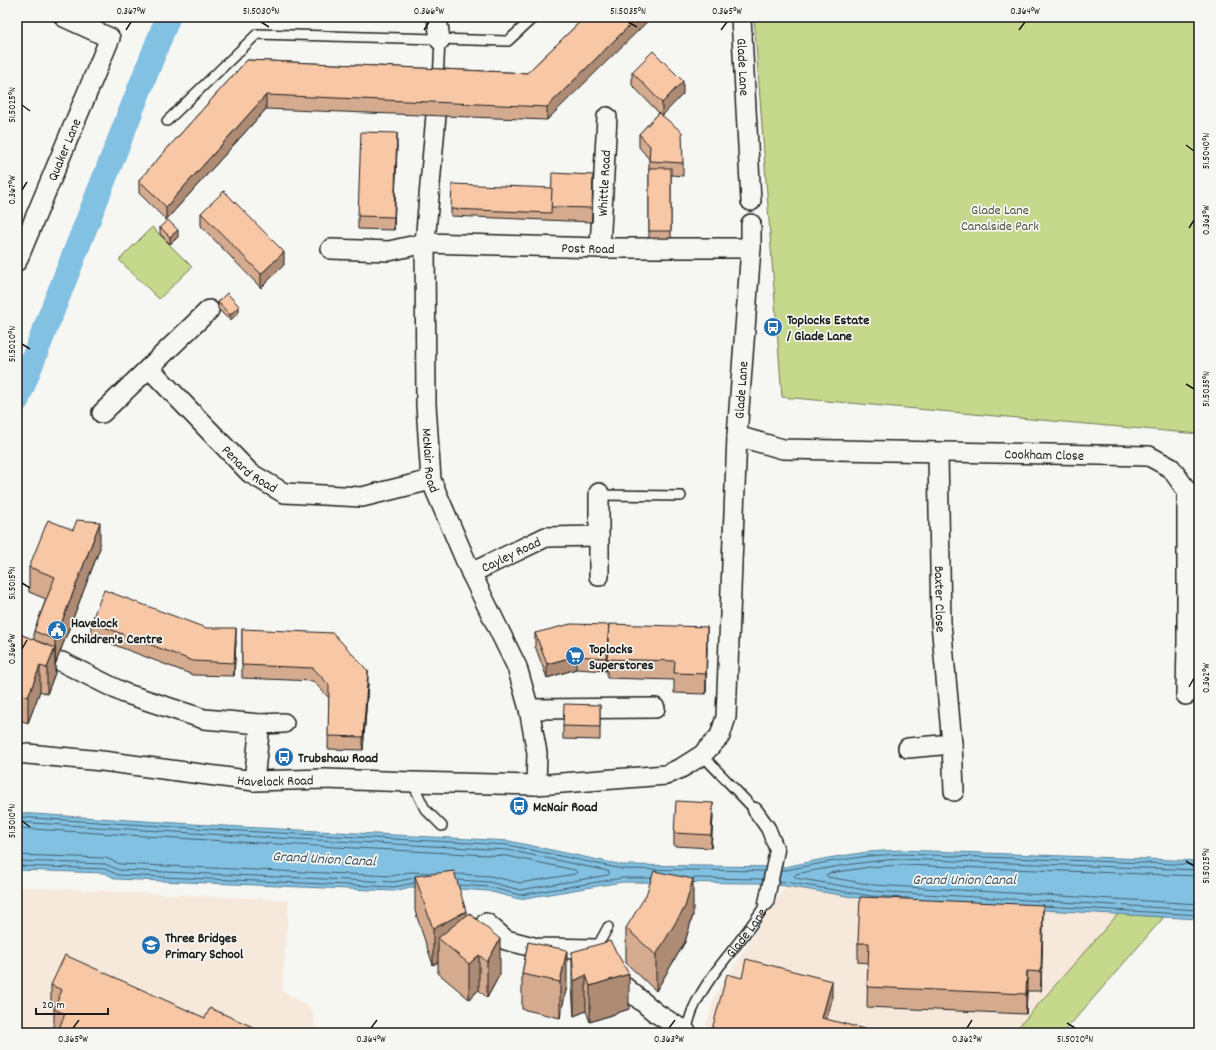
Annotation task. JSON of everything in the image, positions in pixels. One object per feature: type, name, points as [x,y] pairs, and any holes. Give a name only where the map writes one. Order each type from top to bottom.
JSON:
[{"type":"street","name":"Quaker Lane","points":[[17,261],[102,34],[64,17]]},
{"type":"street","points":[[437,17],[440,40]]},
{"type":"street","name":"Glade Lane","points":[[741,17],[751,201]]},
{"type":"street","name":"McNair Road","points":[[436,115],[425,243],[426,405],[431,480],[471,573],[517,667],[529,710],[537,753],[536,785]]},
{"type":"street","name":"Whittle Road","points":[[600,248],[607,117]]},
{"type":"street","name":"Glade Lane","points":[[536,785],[666,775],[683,767],[702,755],[720,736],[726,717],[737,436],[751,248],[751,224]]},
{"type":"street","name":"Post Road","points":[[331,249],[388,251],[425,243],[600,248],[751,248]]},
{"type":"street","points":[[102,413],[209,310]]},
{"type":"street","name":"Penard Road","points":[[149,368],[250,473],[284,493],[362,497],[431,480]]},
{"type":"street","name":"Cookham Close","points":[[737,436],[783,449],[1149,456],[1171,468],[1186,491],[1193,642],[1186,695]]},
{"type":"street","name":"Baxter Close","points":[[938,452],[942,623],[952,744],[954,791]]},
{"type":"street","points":[[599,494],[599,576]]},
{"type":"street","name":"Cayley Road","points":[[471,573],[546,537],[599,536]]},
{"type":"street","points":[[62,662],[124,693],[204,719],[260,724],[284,723]]},
{"type":"street","points":[[529,710],[655,708]]},
{"type":"street","points":[[254,781],[260,724]]},
{"type":"street","points":[[908,748],[952,744]]},
{"type":"street","name":"Havelock Road","points":[[17,752],[102,761],[254,781],[325,779],[536,785]]},
{"type":"street","name":"Glade Lane","points":[[755,810],[768,828],[777,850],[766,903]]},
{"type":"street","points":[[486,923],[506,940],[537,948],[596,948],[620,983],[656,1014],[686,1032]]},
{"type":"lane","points":[[167,121],[257,34],[508,41],[534,17]]},
{"type":"lane","points":[[438,82],[440,40]]},
{"type":"lane","name":"Glade Lane","points":[[751,201],[751,224]]},
{"type":"lane","points":[[599,494],[681,496]]},
{"type":"lane","name":"Glade Lane","points":[[702,755],[755,810]]},
{"type":"lane","points":[[412,782],[425,809],[442,826]]},
{"type":"lane","name":"Glade Lane","points":[[686,1032],[694,1007],[710,980],[750,929],[766,903]]},
{"type":"lane","points":[[596,948],[608,927]]},
{"type":"shaded area","points":[[786,886],[871,900],[1118,914],[1013,1033],[704,1033],[715,995]]},
{"type":"shaded area","name":"Three Bridges Primary School","points":[[17,887],[289,900],[282,990],[313,1011],[316,1033],[17,1033]]},
{"type":"green space","name":"Glade Lane Canalside Park","points":[[754,17],[1199,17],[1199,434],[782,397]]},
{"type":"green space","points":[[152,227],[192,267],[159,299],[119,260]]},
{"type":"green space","points":[[1118,914],[1164,917],[1063,1033],[1013,1033]]},
{"type":"water","name":"Grand Union Canal","points":[[17,813],[241,827],[509,841],[622,865],[785,867],[828,858],[868,852],[901,850],[1199,861],[1199,919],[871,900],[758,883],[622,882],[519,899],[488,891],[460,889],[410,887],[395,891],[116,879],[105,873],[17,870]]},
{"type":"building","points":[[585,17],[638,17],[547,107],[266,95],[166,207],[139,180],[247,60],[527,73]]},
{"type":"building","points":[[653,51],[683,81],[662,103],[632,72]]},
{"type":"building","points":[[659,113],[682,132],[683,163],[649,161],[650,146],[639,134]]},
{"type":"building","points":[[361,132],[397,133],[394,217],[358,216]]},
{"type":"building","points":[[649,168],[671,168],[671,231],[649,231]]},
{"type":"building","points":[[552,173],[593,175],[592,208],[551,207]]},
{"type":"building","points":[[452,184],[552,188],[551,213],[451,209]]},
{"type":"building","points":[[224,191],[284,252],[261,274],[201,213]]},
{"type":"building","points":[[168,220],[178,230],[170,237],[160,227]]},
{"type":"building","points":[[227,293],[239,306],[230,315],[218,302]]},
{"type":"building","points":[[48,520],[73,530],[77,520],[100,522],[55,640],[34,631],[55,577],[29,567]]},
{"type":"building","points":[[104,590],[206,628],[236,628],[234,663],[193,661],[91,622]]},
{"type":"building","points":[[571,624],[609,625],[606,658],[576,656],[547,664],[535,633]]},
{"type":"building","points":[[609,624],[707,627],[706,674],[674,673],[675,661],[607,659]]},
{"type":"building","points":[[242,629],[333,633],[368,671],[363,737],[328,736],[329,685],[313,668],[242,665]]},
{"type":"building","points":[[17,633],[55,648],[47,668],[40,666],[28,697],[17,693]]},
{"type":"building","points":[[564,704],[600,705],[600,727],[563,726]]},
{"type":"building","points":[[676,801],[713,803],[711,835],[674,833]]},
{"type":"building","points":[[454,871],[466,911],[433,929],[415,876]]},
{"type":"building","points":[[654,871],[693,879],[685,907],[656,955],[626,928],[646,895]]},
{"type":"building","points":[[860,897],[1043,905],[1041,972],[1027,971],[1026,994],[867,987],[869,943],[858,943]]},
{"type":"building","points":[[469,913],[500,939],[487,962],[479,955],[469,964],[438,938]]},
{"type":"building","points":[[610,941],[629,974],[590,986],[586,975],[574,981],[572,952]]},
{"type":"building","points":[[528,942],[567,950],[560,982],[522,974]]},
{"type":"building","points":[[65,955],[205,1018],[210,1008],[253,1027],[251,1033],[57,1033],[65,1014],[54,1009],[62,990],[51,985]]},
{"type":"building","points":[[746,959],[832,981],[822,1018],[880,1033],[711,1033],[727,974],[742,978]]},
{"type":"waterway","points":[[17,400],[168,17]]},
{"type":"place","name":"Toplocks Estate / Glade Lane","points":[[773,327]]},
{"type":"place","name":"Havelock Children's Centre","points":[[57,630]]},
{"type":"place","name":"Toplocks Superstores","points":[[575,656]]},
{"type":"place","name":"Trubshaw Road","points":[[284,757]]},
{"type":"place","name":"McNair Road","points":[[519,806]]},
{"type":"place","name":"Three Bridges Primary School","points":[[151,945]]}]
